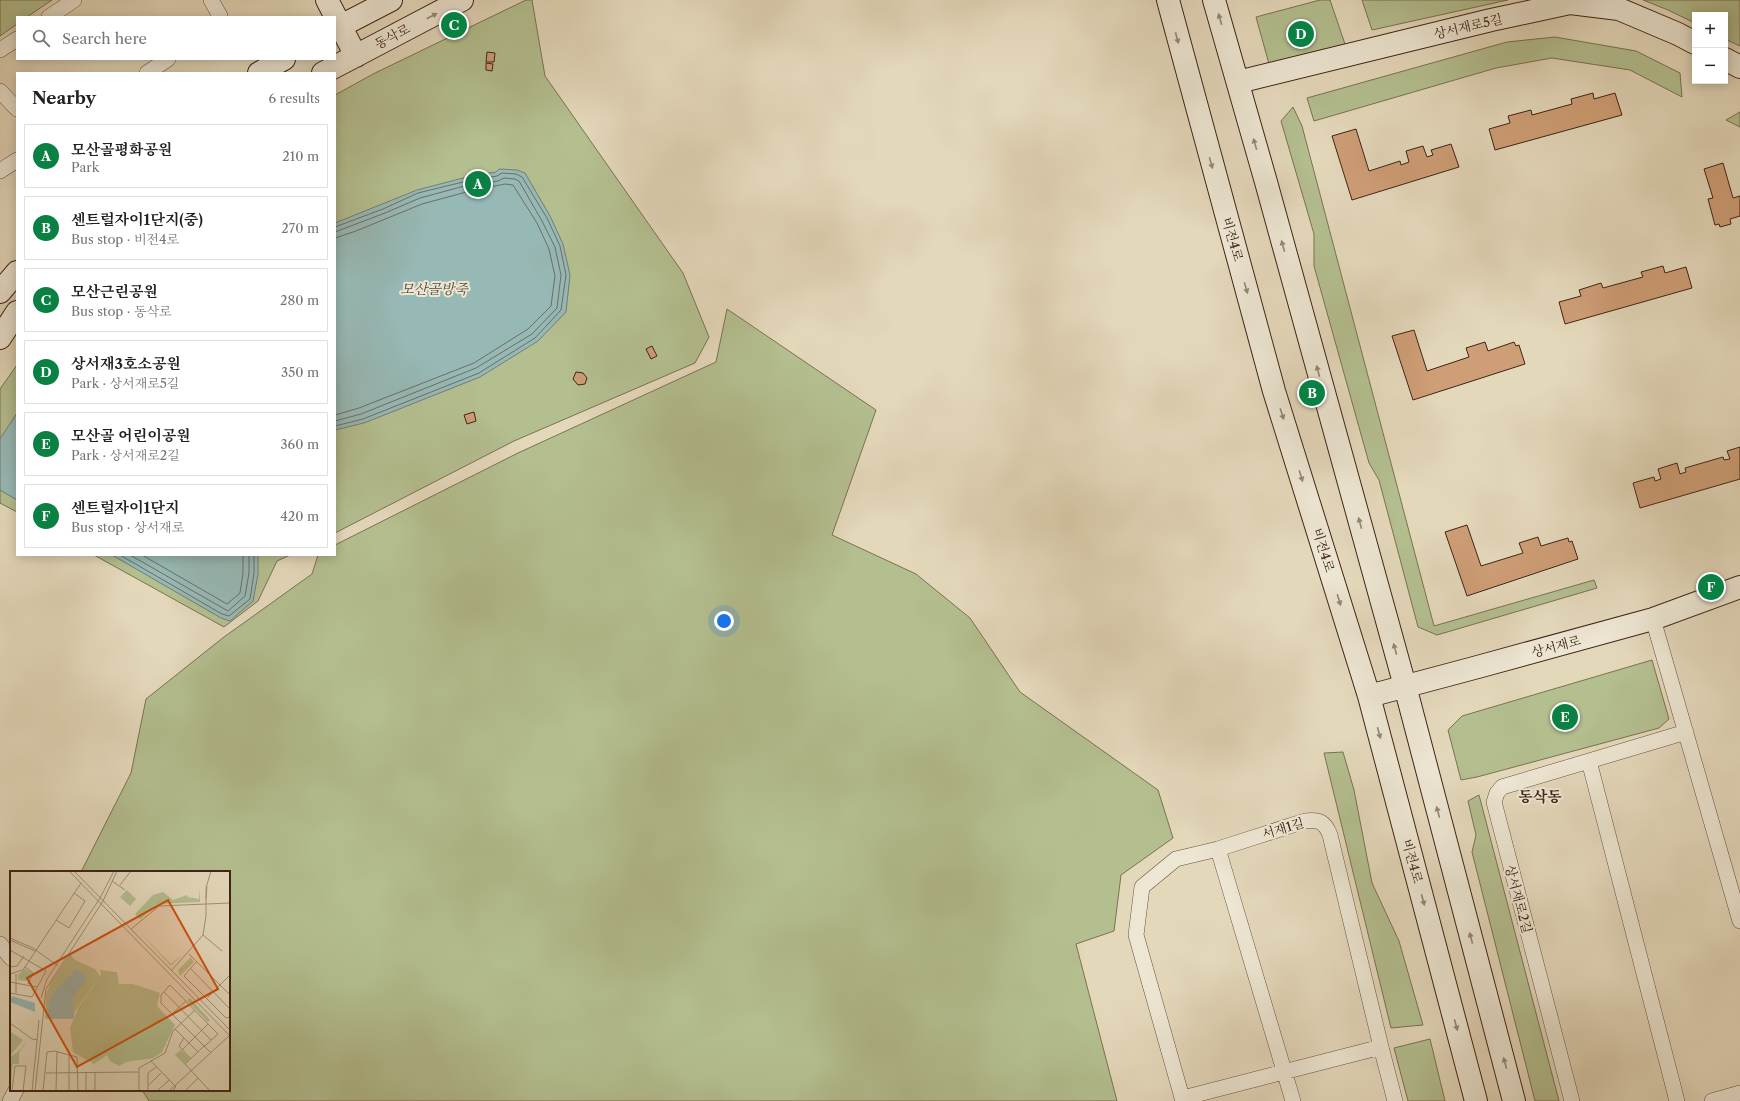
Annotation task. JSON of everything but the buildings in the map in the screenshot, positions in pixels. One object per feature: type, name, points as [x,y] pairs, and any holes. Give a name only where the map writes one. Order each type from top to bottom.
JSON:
[{"type":"main road","points":[[327,0],[333,16]]},
{"type":"main road","points":[[356,56],[338,28],[391,0]]},
{"type":"main road","name":"동삭로","points":[[325,72],[462,0]]},
{"type":"main road","name":"비전4로","points":[[1168,0],[1194,102],[1274,391],[1369,696],[1476,1101]]},
{"type":"main road","points":[[1214,0],[1405,686],[1514,1101]]},
{"type":"main road","name":"상서재로5길","points":[[1238,82],[1491,20],[1570,3],[1619,9],[1692,41]]},
{"type":"main road","points":[[261,72],[282,60]]},
{"type":"main road","points":[[1728,61],[1740,67]]},
{"type":"main road","points":[[0,292],[16,273]]},
{"type":"main road","points":[[0,338],[16,314]]},
{"type":"main road","name":"상서재로","points":[[1369,696],[1653,619],[1740,587]]},
{"type":"street","points":[[50,16],[74,0]]},
{"type":"street","points":[[211,0],[220,16]]},
{"type":"street","points":[[0,50],[16,40]]},
{"type":"street","points":[[148,72],[166,60]]},
{"type":"street","points":[[0,91],[16,108]]},
{"type":"street","points":[[0,171],[16,161]]},
{"type":"street","points":[[1653,619],[1740,921]]},
{"type":"street","name":"상서재로2길","points":[[1572,1101],[1494,802],[1502,787],[1686,732]]},
{"type":"street","points":[[1589,761],[1677,1101]]},
{"type":"street","name":"서재1길","points":[[1218,849],[1314,819],[1322,822],[1327,828],[1330,835],[1380,1047],[1395,1101]]},
{"type":"street","points":[[1293,1101],[1285,1071],[1218,849],[1176,859],[1142,887],[1136,935],[1183,1100],[1285,1071],[1380,1047]]},
{"type":"street","points":[[0,944],[10,957]]},
{"type":"street","points":[[10,1101],[15,1091]]},
{"type":"street","points":[[1712,1101],[1740,1093]]},
{"type":"green space","points":[[0,0],[52,0],[28,16],[16,16],[16,25],[0,36]]},
{"type":"green space","points":[[526,0],[532,0],[545,76],[683,273],[709,337],[695,363],[514,441],[336,532],[336,94],[373,74]]},
{"type":"green space","points":[[1320,0],[1330,0],[1347,50],[1271,71],[1256,17]]},
{"type":"green space","points":[[1362,0],[1508,0],[1372,30]]},
{"type":"green space","points":[[1643,0],[1740,0],[1740,46],[1728,40],[1728,12],[1692,12],[1692,22]]},
{"type":"green space","points":[[1555,37],[1636,51],[1680,73],[1682,97],[1630,70],[1552,58],[1496,68],[1314,121],[1307,98],[1507,42]]},
{"type":"green space","points":[[1293,107],[1302,126],[1434,626],[1594,580],[1597,588],[1437,635],[1418,627],[1379,480],[1369,463],[1314,266],[1314,234],[1281,121]]},
{"type":"green space","points":[[1740,112],[1740,127],[1726,120]]},
{"type":"green space","points":[[727,309],[876,410],[832,535],[916,574],[970,618],[1020,692],[1158,790],[1173,838],[1121,875],[1114,931],[1076,944],[1117,1101],[149,1101],[143,1091],[230,1091],[230,871],[82,871],[131,773],[146,699],[224,637],[312,574],[318,556],[336,556],[336,544],[518,453],[716,362]]},
{"type":"green space","points":[[16,366],[16,511],[0,503],[0,389]]},
{"type":"green space","points":[[96,556],[288,556],[277,561],[258,601],[224,627]]},
{"type":"green space","points":[[1652,660],[1669,719],[1659,728],[1461,780],[1448,730],[1462,716]]},
{"type":"green space","points":[[1343,752],[1354,790],[1372,883],[1399,941],[1423,1025],[1391,1028],[1324,753]]},
{"type":"green space","points":[[1479,795],[1559,1101],[1535,1101],[1472,852],[1476,835],[1468,801]]},
{"type":"green space","points":[[1430,1039],[1445,1101],[1408,1101],[1394,1048]]},
{"type":"water","name":"모산골방죽","points":[[499,169],[517,170],[525,173],[550,216],[563,244],[570,275],[566,312],[538,341],[480,377],[364,423],[336,430],[336,223],[417,190],[467,177],[496,172]]},
{"type":"water","points":[[16,415],[16,499],[0,490],[0,439]]},
{"type":"water","points":[[114,556],[258,556],[258,574],[253,601],[230,621],[221,618]]},
{"type":"place","name":"모산근린공원","points":[[454,25]]},
{"type":"place","name":"상서재3호소공원","points":[[1301,34]]},
{"type":"place","name":"모산골평화공원","points":[[478,184]]},
{"type":"place","name":"센트럴자이1단지(중)","points":[[1312,393]]},
{"type":"place","name":"센트럴자이1단지","points":[[1711,587]]},
{"type":"place","name":"모산골 어린이공원","points":[[1565,717]]},
{"type":"district","name":"동삭동","points":[[1540,796]]}]
